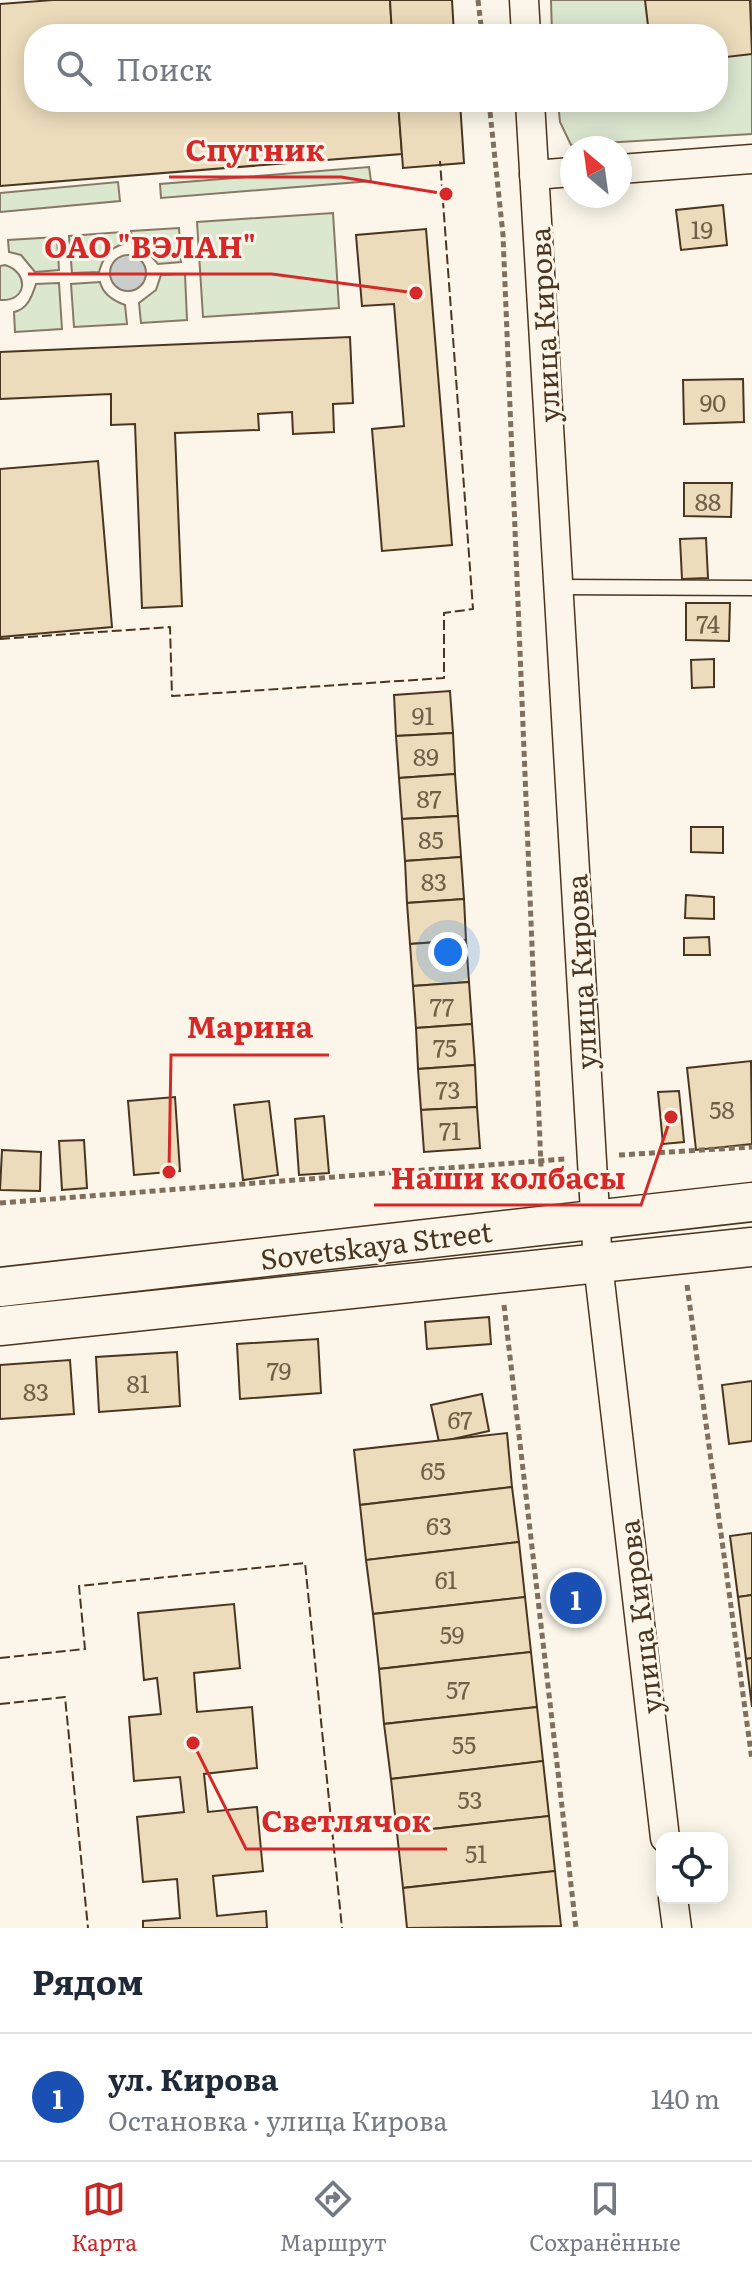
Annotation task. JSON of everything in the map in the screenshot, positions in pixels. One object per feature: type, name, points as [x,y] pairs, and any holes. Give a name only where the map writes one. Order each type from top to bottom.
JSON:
[{"type":"street","points":[[524,0],[525,24]]},
{"type":"street","name":"улица Кирова","points":[[531,112],[598,1264],[664,1832]]},
{"type":"street","points":[[632,168],[752,159]]},
{"type":"street","points":[[534,175],[560,173]]},
{"type":"street","name":"Sovetskaya Street","points":[[0,1287],[752,1202]]},
{"type":"street","name":"Sovetskaya Street","points":[[0,1326],[752,1247]]},
{"type":"street","points":[[674,1904],[677,1928]]},
{"type":"lane","points":[[558,587],[752,588]]},
{"type":"path","points":[[478,0],[481,24]]},
{"type":"path","points":[[490,112],[503,235],[540,1161]]},
{"type":"path","points":[[0,1203],[752,1147]]},
{"type":"path","points":[[686,1282],[752,1760]]},
{"type":"path","points":[[503,1300],[576,1928]]},
{"type":"green space","points":[[551,0],[752,0],[752,134],[632,141],[632,136],[567,136],[559,112],[728,112],[728,24],[552,24]]},
{"type":"green space","points":[[369,167],[371,181],[161,198],[160,184]]},
{"type":"green space","points":[[118,182],[120,201],[0,212],[0,193]]},
{"type":"green space","points":[[333,213],[339,308],[203,317],[197,222]]},
{"type":"green space","points":[[179,228],[181,262],[158,264],[143,247],[132,244],[131,231]]},
{"type":"green space","points":[[122,232],[123,244],[107,254],[99,272],[72,273],[69,236]]},
{"type":"green space","points":[[57,237],[59,270],[35,272],[21,255],[9,252],[8,240]]},
{"type":"green space","points":[[5,265],[19,274],[22,286],[16,296],[0,300],[0,266]]},
{"type":"green space","points":[[185,274],[187,320],[141,323],[139,303],[156,290],[161,275]]},
{"type":"green space","points":[[100,282],[110,297],[125,305],[127,324],[74,327],[71,284]]},
{"type":"green space","points":[[59,283],[62,329],[15,332],[14,312],[26,305],[36,284]]},
{"type":"shaded area","points":[[128,255],[141,260],[146,273],[141,286],[128,291],[115,286],[110,273],[115,260]]},
{"type":"building","points":[[53,0],[390,0],[391,24],[24,24],[24,112],[399,112],[402,154],[0,186],[0,4]]},
{"type":"building","points":[[390,0],[452,0],[453,24],[391,24]]},
{"type":"building","points":[[645,0],[750,0],[752,54],[728,57],[728,24],[648,24]]},
{"type":"building","points":[[399,112],[461,112],[464,163],[403,168]]},
{"type":"building","points":[[723,205],[727,245],[681,250],[676,210]]},
{"type":"building","points":[[426,229],[452,545],[382,551],[372,429],[404,426],[394,304],[362,306],[356,235]]},
{"type":"building","points":[[350,337],[353,403],[333,404],[334,432],[293,434],[292,412],[258,414],[259,430],[175,433],[182,606],[142,608],[135,424],[111,425],[111,394],[0,399],[0,352]]},
{"type":"building","points":[[743,379],[744,422],[684,424],[683,380]]},
{"type":"building","points":[[98,461],[112,627],[0,637],[0,469]]},
{"type":"building","points":[[684,483],[732,483],[731,517],[684,516]]},
{"type":"building","points":[[706,538],[708,578],[682,579],[680,539]]},
{"type":"building","points":[[686,603],[730,603],[729,641],[686,640]]},
{"type":"building","points":[[714,659],[714,687],[692,688],[691,660]]},
{"type":"building","points":[[450,691],[453,733],[396,736],[394,695]]},
{"type":"building","points":[[453,733],[455,774],[399,778],[396,736]]},
{"type":"building","points":[[455,774],[458,816],[402,819],[399,778]]},
{"type":"building","points":[[458,816],[461,857],[405,861],[402,819]]},
{"type":"building","points":[[691,827],[723,827],[723,853],[691,852]]},
{"type":"building","points":[[461,857],[464,899],[407,903],[405,861]]},
{"type":"building","points":[[686,895],[714,897],[714,919],[685,918]]},
{"type":"building","points":[[464,899],[466,940],[410,944],[407,903]]},
{"type":"building","points":[[709,937],[710,955],[684,955],[684,938]]},
{"type":"building","points":[[466,940],[469,982],[413,986],[410,944]]},
{"type":"building","points":[[469,982],[472,1024],[416,1028],[413,986]]},
{"type":"building","points":[[472,1024],[475,1065],[418,1069],[416,1028]]},
{"type":"building","points":[[751,1061],[752,1144],[696,1150],[687,1068]]},
{"type":"building","points":[[475,1065],[477,1107],[421,1110],[418,1069]]},
{"type":"building","points":[[679,1091],[684,1142],[663,1144],[658,1092]]},
{"type":"building","points":[[175,1097],[180,1171],[134,1175],[128,1101]]},
{"type":"building","points":[[269,1101],[278,1175],[243,1180],[234,1105]]},
{"type":"building","points":[[477,1107],[480,1148],[424,1152],[421,1110]]},
{"type":"building","points":[[324,1116],[329,1173],[299,1175],[295,1119]]},
{"type":"building","points":[[84,1140],[87,1188],[62,1190],[59,1141]]},
{"type":"building","points":[[2,1150],[41,1152],[40,1191],[0,1190]]},
{"type":"building","points":[[489,1317],[491,1344],[427,1349],[425,1322]]},
{"type":"building","points":[[318,1339],[321,1393],[240,1399],[237,1344]]},
{"type":"building","points":[[177,1352],[180,1406],[99,1412],[96,1357]]},
{"type":"building","points":[[70,1360],[74,1414],[0,1419],[0,1365]]},
{"type":"building","points":[[752,1381],[752,1441],[729,1444],[722,1385]]},
{"type":"building","points":[[482,1394],[489,1431],[439,1442],[431,1405]]},
{"type":"building","points":[[507,1433],[512,1487],[360,1505],[354,1450]]},
{"type":"building","points":[[512,1487],[519,1542],[366,1560],[360,1505]]},
{"type":"building","points":[[752,1533],[752,1595],[738,1597],[730,1536]]},
{"type":"building","points":[[519,1542],[525,1597],[373,1614],[366,1560]]},
{"type":"building","points":[[752,1595],[752,1658],[746,1659],[738,1597]]},
{"type":"building","points":[[525,1597],[531,1652],[379,1669],[373,1614]]},
{"type":"building","points":[[234,1604],[240,1668],[194,1673],[197,1712],[252,1707],[257,1768],[204,1774],[208,1812],[257,1807],[263,1871],[213,1876],[217,1916],[266,1911],[267,1928],[143,1928],[143,1921],[180,1918],[177,1879],[143,1882],[137,1817],[184,1812],[180,1777],[134,1781],[129,1717],[161,1714],[157,1678],[144,1680],[138,1613]]},
{"type":"building","points":[[531,1652],[537,1707],[384,1724],[379,1669]]},
{"type":"building","points":[[752,1658],[752,1707],[746,1659]]},
{"type":"building","points":[[537,1707],[543,1761],[391,1779],[384,1724]]},
{"type":"building","points":[[543,1761],[549,1816],[397,1833],[391,1779]]},
{"type":"building","points":[[549,1816],[555,1871],[403,1888],[397,1833]]},
{"type":"building","points":[[555,1871],[561,1926],[407,1928],[403,1888]]},
{"type":"fence","points":[[0,639],[170,627],[172,696],[444,678],[444,613],[473,609],[440,161]]},
{"type":"fence","points":[[0,1658],[85,1649],[79,1586],[305,1563],[342,1928]]},
{"type":"fence","points":[[0,1704],[65,1697],[88,1928]]},
{"type":"place","name":"Спутник","points":[[446,194]]},
{"type":"place","name":"ОАО \"ВЭЛАН\"","points":[[416,293]]},
{"type":"place","name":"Наши колбасы","points":[[671,1117]]},
{"type":"place","name":"Марина","points":[[169,1172]]},
{"type":"place","name":"ул. Кирова","points":[[576,1598]]},
{"type":"place","name":"Светлячок","points":[[193,1743]]}]
